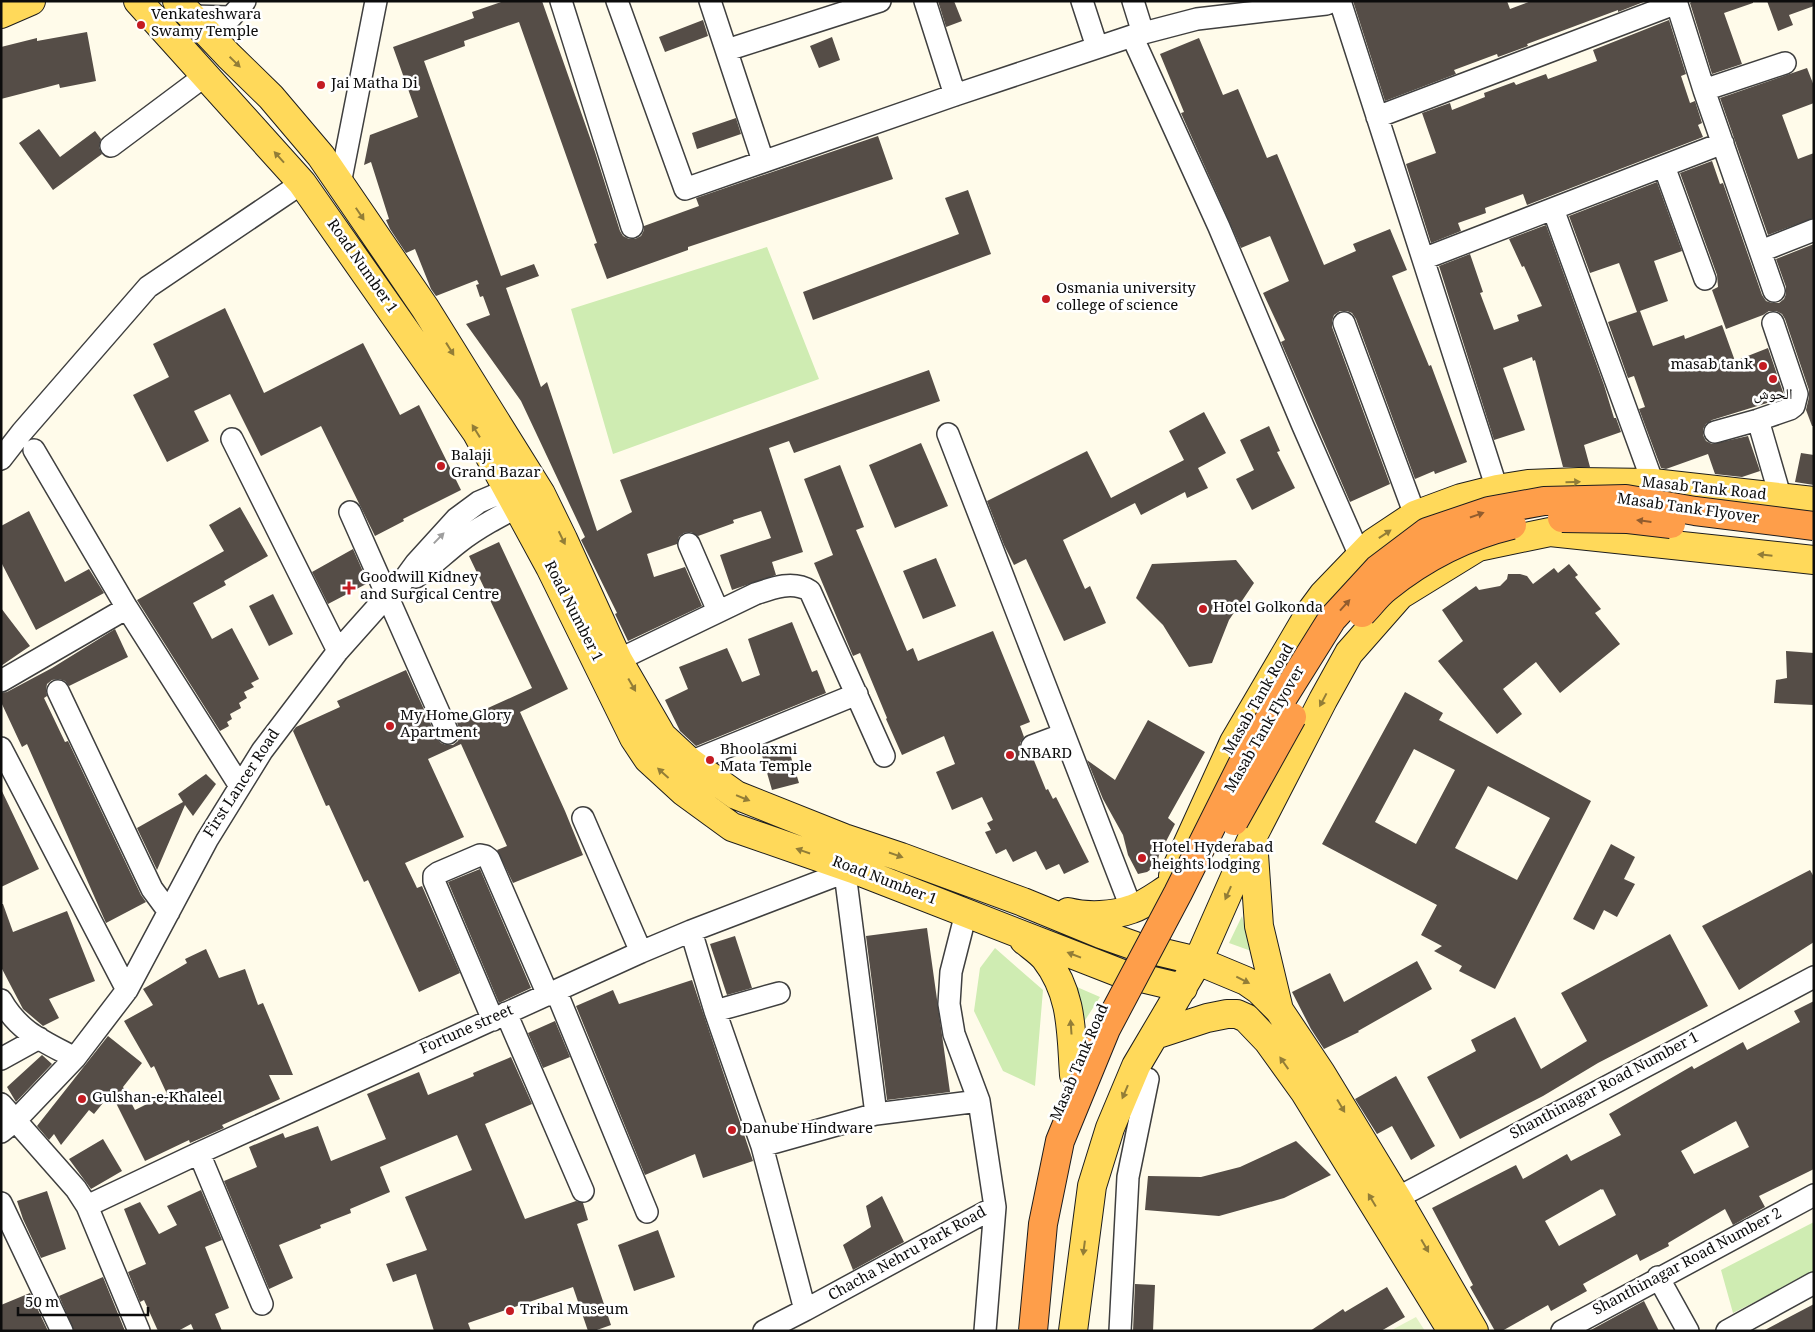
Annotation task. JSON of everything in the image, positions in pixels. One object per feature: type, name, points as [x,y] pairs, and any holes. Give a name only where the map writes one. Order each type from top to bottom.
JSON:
[{"type":"highway","name":"Masab Tank Flyover","points":[[1033,1331],[1043,1224],[1060,1141],[1106,1029],[1178,893],[1247,755],[1332,619],[1378,569],[1427,532],[1489,512],[1544,501],[1626,499],[1695,511],[1814,526]]},
{"type":"highway","name":"Masab Tank Flyover","points":[[1048,1331],[1060,1202],[1070,1157],[1090,1100],[1121,1027],[1303,696],[1342,636],[1385,589],[1436,553],[1490,530],[1542,518],[1628,519],[1814,542]]},
{"type":"main road","points":[[1,14],[31,1]]},
{"type":"main road","name":"Road Number 1","points":[[138,1],[302,182],[477,433],[563,539],[618,660],[662,736],[690,762],[736,796],[844,838],[1023,902],[1135,946],[1198,961],[1246,981],[1259,990],[1279,1010]]},
{"type":"main road","name":"Road Number 1","points":[[184,9],[271,97],[321,156],[425,308],[524,493],[550,567],[634,738],[648,760],[684,792],[732,826],[966,913],[1120,973],[1183,988]]},
{"type":"main road","name":"Masab Tank Road","points":[[1025,1331],[1041,1186],[1054,1125],[1074,1075],[1120,973],[1167,889],[1234,742],[1309,614],[1323,595],[1373,542],[1415,515],[1461,498],[1528,484],[1570,482],[1653,483],[1781,499],[1814,501]]},
{"type":"main road","points":[[1074,1331],[1092,1186],[1110,1128],[1136,1066],[1198,961],[1253,836],[1349,653],[1400,595],[1478,548],[1550,532],[1814,560]]},
{"type":"main road","points":[[1234,742],[1287,770]]},
{"type":"main road","points":[[1214,786],[1267,808]]},
{"type":"main road","points":[[1253,836],[1259,926],[1279,1010],[1321,1073],[1397,1198],[1474,1331]]},
{"type":"main road","points":[[1023,902],[1077,914],[1107,914],[1132,910],[1167,889]]},
{"type":"main road","points":[[1012,931],[1044,956],[1063,986],[1070,1018],[1074,1075]]},
{"type":"main road","points":[[1155,1035],[1207,1018],[1227,1014],[1237,1014],[1246,1018],[1268,1041],[1304,1091],[1452,1331]]},
{"type":"street","points":[[184,9],[231,17],[245,1]]},
{"type":"street","points":[[340,184],[376,1]]},
{"type":"street","points":[[561,1],[632,227]]},
{"type":"street","points":[[618,1],[685,190],[955,95],[1138,34],[1197,19],[1220,9],[1326,4],[1333,1]]},
{"type":"street","points":[[710,1],[763,161]]},
{"type":"street","points":[[727,50],[880,1]]},
{"type":"street","points":[[925,1],[955,95]]},
{"type":"street","points":[[1082,1],[1097,47]]},
{"type":"street","points":[[1133,1],[1138,34],[1360,556]]},
{"type":"street","points":[[1340,1],[1497,490]]},
{"type":"street","points":[[1377,117],[1676,2],[1704,90],[1774,291]]},
{"type":"street","points":[[1704,90],[1785,63]]},
{"type":"street","points":[[111,146],[206,75]]},
{"type":"street","points":[[1423,259],[1723,143]]},
{"type":"street","points":[[1664,166],[1705,280]]},
{"type":"street","points":[[1,459],[22,432],[148,287],[302,182]]},
{"type":"street","points":[[1553,209],[1653,483]]},
{"type":"street","points":[[1761,251],[1814,230]]},
{"type":"street","points":[[1344,323],[1415,515]]},
{"type":"street","points":[[1716,432],[1758,420],[1794,406],[1797,394],[1773,323]]},
{"type":"street","points":[[1758,420],[1781,499]]},
{"type":"street","points":[[948,434],[1030,673],[1064,734],[1132,910]]},
{"type":"street","points":[[232,439],[338,651]]},
{"type":"street","points":[[34,450],[127,608],[240,786]]},
{"type":"street","name":"First Lancer Road","points":[[8,1127],[75,1058],[128,990],[207,840],[240,786],[262,751],[338,651],[392,592],[427,569],[524,493]]},
{"type":"street","points":[[350,512],[392,592],[448,733]]},
{"type":"street","points":[[690,544],[718,611]]},
{"type":"street","points":[[618,660],[718,611],[776,586],[804,587],[810,591],[884,756]]},
{"type":"street","points":[[1,681],[127,608]]},
{"type":"street","points":[[58,691],[152,889],[169,912]]},
{"type":"street","points":[[690,762],[857,694]]},
{"type":"street","points":[[1032,746],[1064,734]]},
{"type":"street","points":[[1,748],[128,990]]},
{"type":"street","points":[[583,818],[641,952]]},
{"type":"street","points":[[583,1191],[434,881],[434,876],[438,873],[480,855],[489,859],[552,993],[647,1212]]},
{"type":"street","points":[[849,871],[876,1114]]},
{"type":"street","name":"Fortune street","points":[[86,1206],[641,952],[849,871]]},
{"type":"street","points":[[966,913],[951,972],[950,1004],[954,1034],[979,1101],[995,1207]]},
{"type":"street","points":[[691,931],[762,1146],[806,1310]]},
{"type":"street","name":"Shanthinagar Road Number 1","points":[[1397,1198],[1814,977]]},
{"type":"street","points":[[716,1011],[779,993]]},
{"type":"street","points":[[1,1000],[10,1015],[22,1028],[75,1058]]},
{"type":"street","points":[[1,1059],[39,1038]]},
{"type":"street","points":[[1120,1331],[1128,1178],[1148,1079]]},
{"type":"street","points":[[762,1146],[876,1114],[979,1101]]},
{"type":"street","points":[[1,1104],[8,1127],[76,1189],[86,1206],[139,1331]]},
{"type":"street","points":[[199,1153],[262,1304]]},
{"type":"street","name":"Shanthinagar Road Number 2","points":[[1562,1331],[1814,1195]]},
{"type":"street","points":[[1,1203],[62,1331]]},
{"type":"street","name":"Chacha Nehru Park Road","points":[[764,1331],[995,1207]]},
{"type":"street","name":"Chacha Nehru Park Road","points":[[985,1331],[995,1207]]},
{"type":"street","points":[[1658,1278],[1688,1331]]},
{"type":"street","points":[[1727,1331],[1814,1283]]},
{"type":"green space","points":[[767,247],[819,379],[613,454],[571,309]]},
{"type":"green space","points":[[1242,916],[1245,928],[1254,952],[1229,943]]},
{"type":"green space","points":[[995,948],[1043,990],[1035,1086],[1003,1071],[974,1011],[980,968]]},
{"type":"green space","points":[[1070,984],[1100,997],[1080,1028]]},
{"type":"green space","points":[[1814,1222],[1814,1272],[1733,1313],[1721,1270]]},
{"type":"green space","points":[[1416,1317],[1425,1331],[1390,1331]]},
{"type":"building","points":[[504,1],[542,1],[595,152],[620,231],[623,236],[629,239],[641,236],[644,226],[699,206],[696,198],[878,136],[893,179],[688,247],[688,250],[607,279],[594,244],[597,243],[519,22],[464,41],[465,46],[424,61],[501,276],[534,264],[539,276],[506,288],[541,387],[547,382],[597,531],[632,512],[620,480],[929,370],[940,401],[794,453],[789,441],[769,448],[803,552],[772,562],[776,575],[732,590],[720,555],[771,538],[761,511],[733,520],[734,523],[698,536],[691,532],[684,533],[679,537],[677,544],[647,554],[654,577],[685,567],[702,606],[628,641],[615,614],[617,613],[581,540],[585,537],[521,401],[466,324],[490,315],[483,296],[480,297],[476,285],[479,284],[477,280],[436,296],[431,289],[415,249],[406,253],[390,229],[386,220],[389,219],[371,162],[364,165],[370,135],[418,117],[393,47],[474,18],[472,12]]},
{"type":"building","points":[[938,1],[954,1],[962,21],[946,27]]},
{"type":"building","points":[[1353,1],[1507,1],[1510,9],[1531,1],[1646,1],[1527,44],[1528,46],[1498,57],[1497,54],[1454,70],[1456,74],[1385,101]]},
{"type":"building","points":[[1693,1],[1753,1],[1753,3],[1724,13],[1742,64],[1712,74],[1690,3]]},
{"type":"building","points":[[1767,1],[1814,1],[1814,6],[1789,15],[1793,25],[1778,31]]},
{"type":"building","points":[[703,20],[708,36],[665,52],[659,37]]},
{"type":"building","points":[[1669,20],[1686,74],[1681,76],[1690,103],[1695,101],[1702,123],[1698,125],[1703,137],[1527,205],[1523,194],[1485,208],[1486,213],[1458,223],[1461,231],[1431,243],[1406,164],[1436,153],[1422,113],[1450,103],[1452,110],[1485,97],[1484,93],[1514,82],[1516,85],[1546,74],[1548,79],[1597,61],[1593,50]]},
{"type":"building","points":[[87,32],[96,81],[60,88],[59,84],[1,99],[1,47],[37,38],[37,41]]},
{"type":"building","points":[[832,37],[840,60],[819,68],[810,46]]},
{"type":"building","points":[[1199,38],[1223,95],[1238,89],[1267,158],[1277,154],[1324,265],[1356,251],[1353,244],[1390,229],[1407,270],[1392,276],[1429,366],[1431,365],[1467,462],[1435,474],[1434,471],[1415,479],[1356,319],[1352,313],[1340,311],[1334,315],[1332,327],[1390,484],[1350,502],[1281,342],[1285,340],[1263,293],[1289,281],[1270,236],[1241,248],[1181,113],[1184,112],[1160,54]]},
{"type":"building","points":[[1807,68],[1814,86],[1814,103],[1782,115],[1798,159],[1814,153],[1814,218],[1768,235],[1720,98]]},
{"type":"building","points":[[736,118],[741,134],[697,149],[692,133]]},
{"type":"building","points":[[39,129],[60,157],[95,131],[101,139],[99,147],[102,154],[53,190],[19,143]]},
{"type":"building","points":[[1712,161],[1720,184],[1723,183],[1762,295],[1766,301],[1779,303],[1786,294],[1786,287],[1776,259],[1814,244],[1814,426],[1812,426],[1806,410],[1809,390],[1782,314],[1776,311],[1769,311],[1726,329],[1712,290],[1718,287],[1717,275],[1680,173]]},
{"type":"building","points":[[1657,182],[1682,251],[1654,261],[1668,301],[1637,312],[1619,263],[1590,273],[1569,216]]},
{"type":"building","points":[[968,190],[991,254],[813,320],[803,292],[959,234],[945,198]]},
{"type":"building","points":[[1546,225],[1604,385],[1614,418],[1616,418],[1621,432],[1584,445],[1590,467],[1563,467],[1535,360],[1533,361],[1532,357],[1503,368],[1525,430],[1494,440],[1439,266],[1470,254],[1483,292],[1480,293],[1494,330],[1519,321],[1517,315],[1542,306],[1524,266],[1522,267],[1509,239]]},
{"type":"building","points":[[225,308],[264,393],[363,343],[400,415],[419,405],[461,490],[403,519],[404,521],[375,536],[321,426],[261,456],[230,394],[194,411],[209,441],[167,462],[133,395],[169,377],[153,344]]},
{"type":"building","points":[[1640,311],[1653,346],[1684,335],[1685,339],[1722,325],[1735,361],[1768,348],[1784,395],[1783,398],[1712,420],[1703,429],[1706,441],[1712,444],[1748,436],[1760,471],[1742,477],[1715,474],[1708,454],[1666,469],[1661,468],[1639,409],[1645,407],[1634,376],[1628,378],[1608,322]]},
{"type":"building","points":[[1204,412],[1226,453],[1198,468],[1208,488],[1187,498],[1185,492],[1141,515],[1135,503],[1063,540],[1085,589],[1090,586],[1106,623],[1064,641],[1026,559],[1014,565],[987,501],[1087,451],[1111,498],[1184,460],[1169,431]]},
{"type":"building","points":[[1269,426],[1280,451],[1277,452],[1295,488],[1252,510],[1236,479],[1254,470],[1240,440]]},
{"type":"building","points":[[921,443],[948,506],[895,528],[869,465]]},
{"type":"building","points":[[1801,453],[1814,455],[1814,485],[1795,482]]},
{"type":"building","points":[[840,465],[864,527],[856,530],[907,651],[913,648],[918,661],[993,631],[1030,722],[1020,726],[1024,737],[1020,743],[1021,751],[1024,756],[1033,758],[1046,790],[1048,789],[1053,799],[1056,797],[1089,862],[1064,874],[1059,864],[1046,870],[1036,851],[1013,862],[1006,849],[996,854],[985,832],[991,830],[987,823],[993,820],[982,797],[952,810],[936,772],[955,764],[944,736],[902,755],[860,653],[853,656],[814,563],[833,555],[804,479]]},
{"type":"building","points":[[240,507],[268,556],[224,581],[226,585],[193,603],[212,639],[232,628],[259,679],[251,683],[254,687],[244,692],[247,698],[239,703],[241,708],[230,714],[232,719],[227,722],[229,726],[220,731],[137,600],[224,551],[209,525]]},
{"type":"building","points":[[29,511],[65,582],[89,569],[104,593],[36,630],[1,562],[1,526]]},
{"type":"building","points":[[499,542],[568,689],[520,712],[583,855],[513,883],[497,850],[507,846],[461,744],[428,759],[464,837],[405,863],[417,888],[422,886],[460,973],[419,992],[368,880],[364,882],[329,805],[326,806],[293,731],[296,727],[340,707],[337,701],[406,670],[437,738],[441,743],[453,745],[458,741],[460,735],[457,722],[532,688],[469,556]]},
{"type":"building","points":[[353,549],[368,583],[328,604],[312,572]]},
{"type":"building","points":[[936,558],[956,606],[923,619],[903,571]]},
{"type":"building","points":[[1236,560],[1254,583],[1229,620],[1212,663],[1189,667],[1163,625],[1136,598],[1152,564]]},
{"type":"building","points":[[1569,564],[1578,575],[1575,577],[1601,609],[1595,613],[1620,644],[1560,693],[1536,662],[1503,689],[1522,714],[1497,734],[1438,661],[1463,641],[1442,610],[1476,586],[1479,590],[1500,586],[1507,579],[1508,574],[1527,576],[1533,584],[1554,568],[1558,573]]},
{"type":"building","points":[[273,594],[293,634],[269,646],[249,606]]},
{"type":"building","points":[[1,608],[30,646],[1,666]]},
{"type":"building","points":[[792,622],[812,672],[817,670],[826,693],[696,746],[680,731],[665,700],[688,689],[679,667],[727,648],[742,682],[760,675],[748,639]]},
{"type":"building","points":[[115,629],[128,657],[69,686],[65,681],[59,679],[52,680],[47,684],[47,696],[44,698],[65,742],[68,741],[146,902],[106,923],[27,744],[22,747],[1,702],[1,693],[7,692],[52,668]]},
{"type":"building","points":[[1786,651],[1814,653],[1814,705],[1774,703],[1776,680],[1787,678]]},
{"type":"building","points":[[1405,692],[1443,713],[1439,720],[1591,801],[1495,989],[1459,971],[1462,966],[1434,951],[1442,946],[1421,935],[1437,905],[1322,844]],"holes":[[[1414,749],[1455,770],[1416,844],[1375,822]],[[1488,786],[1550,818],[1517,880],[1455,848]]]},
{"type":"building","points":[[1148,720],[1205,752],[1168,818],[1175,824],[1159,855],[1157,865],[1147,872],[1138,874],[1128,855],[1123,835],[1103,799],[1087,760],[1115,780]]},
{"type":"building","points":[[787,744],[799,783],[772,790],[761,752]]},
{"type":"building","points":[[206,774],[216,784],[193,816],[185,805],[157,870],[137,828],[183,802],[178,794]]},
{"type":"building","points":[[1,789],[39,869],[1,887]]},
{"type":"building","points":[[1611,844],[1635,857],[1624,879],[1635,884],[1617,917],[1604,910],[1594,930],[1573,919]]},
{"type":"building","points":[[480,869],[531,988],[499,1003],[448,882]]},
{"type":"building","points":[[1810,870],[1814,877],[1814,942],[1739,990],[1702,926]]},
{"type":"building","points":[[1,904],[3,904],[13,932],[67,911],[95,981],[49,999],[59,1018],[43,1026],[23,1009],[1,967]]},
{"type":"building","points":[[927,928],[950,1092],[887,1100],[866,936]]},
{"type":"building","points":[[1670,934],[1708,1006],[1598,1063],[1543,1096],[1460,1139],[1427,1077],[1476,1051],[1471,1040],[1515,1017],[1541,1069],[1587,1041],[1561,993]]},
{"type":"building","points":[[735,936],[752,988],[727,995],[710,944]]},
{"type":"building","points":[[206,949],[219,978],[245,969],[258,1005],[263,1003],[293,1075],[269,1075],[280,1099],[222,1125],[224,1128],[190,1143],[189,1140],[145,1161],[111,1093],[94,1114],[89,1110],[61,1145],[54,1134],[49,1140],[37,1126],[108,1036],[142,1063],[123,1087],[135,1110],[167,1094],[154,1066],[151,1068],[124,1021],[153,1005],[143,989],[187,963],[185,959]]},
{"type":"building","points":[[1417,961],[1432,989],[1359,1032],[1324,1049],[1311,1029],[1292,992],[1330,973],[1344,1002]]},
{"type":"building","points":[[692,980],[753,1161],[703,1178],[695,1154],[645,1175],[576,1006],[613,990],[619,1004]]},
{"type":"building","points":[[1814,1001],[1814,1169],[1759,1196],[1765,1207],[1733,1225],[1725,1209],[1668,1243],[1669,1246],[1640,1261],[1637,1254],[1583,1284],[1587,1291],[1551,1311],[1548,1305],[1502,1331],[1495,1331],[1470,1287],[1473,1285],[1432,1208],[1516,1165],[1523,1179],[1567,1154],[1571,1161],[1621,1135],[1609,1114],[1692,1066],[1694,1069],[1743,1042],[1747,1050],[1800,1022],[1794,1011]],"holes":[[[1736,1121],[1749,1147],[1694,1174],[1681,1151]],[[1603,1189],[1616,1215],[1559,1246],[1545,1221]]]},
{"type":"building","points":[[555,1021],[570,1057],[543,1068],[528,1033]]},
{"type":"building","points":[[42,1055],[52,1064],[16,1102],[7,1087]]},
{"type":"building","points":[[511,1057],[532,1104],[485,1124],[525,1219],[576,1201],[583,1203],[588,1220],[577,1224],[611,1325],[594,1331],[588,1331],[573,1287],[468,1323],[471,1331],[434,1331],[416,1274],[393,1282],[386,1264],[427,1250],[405,1197],[472,1170],[457,1135],[380,1167],[390,1192],[350,1209],[351,1213],[320,1225],[321,1228],[279,1245],[293,1278],[269,1289],[224,1181],[257,1167],[249,1147],[283,1133],[285,1138],[318,1126],[331,1161],[386,1139],[367,1094],[419,1072],[428,1095],[474,1076],[473,1073]]},
{"type":"building","points":[[1396,1076],[1435,1146],[1411,1160],[1392,1126],[1377,1134],[1355,1099]]},
{"type":"building","points":[[103,1139],[122,1171],[91,1189],[69,1159]]},
{"type":"building","points":[[1296,1141],[1331,1175],[1284,1198],[1219,1216],[1145,1210],[1148,1176],[1201,1177],[1240,1167]]},
{"type":"building","points":[[201,1190],[222,1240],[205,1247],[229,1308],[215,1314],[222,1331],[194,1331],[191,1324],[178,1331],[158,1331],[144,1300],[140,1302],[128,1272],[146,1264],[124,1209],[140,1202],[159,1234],[177,1225],[167,1206]]},
{"type":"building","points":[[47,1191],[66,1249],[41,1258],[17,1201]]},
{"type":"building","points":[[882,1196],[904,1242],[853,1270],[843,1245],[871,1227],[866,1206]]},
{"type":"building","points":[[658,1230],[675,1277],[634,1291],[618,1245]]},
{"type":"building","points":[[103,1277],[125,1331],[74,1331],[59,1296]]},
{"type":"building","points":[[1135,1284],[1155,1285],[1153,1331],[1133,1331]]},
{"type":"building","points":[[1387,1287],[1405,1317],[1381,1331],[1310,1331],[1343,1309],[1345,1312]]},
{"type":"building","points":[[30,1293],[48,1331],[1,1331],[1,1305]]},
{"type":"building","points":[[1644,1301],[1659,1331],[1589,1331]]},
{"type":"building","points":[[1814,1304],[1814,1331],[1763,1331]]},
{"type":"place","name":"Venkateshwara Swamy Temple","points":[[141,25]]},
{"type":"place","name":"Jai Matha Di","points":[[321,85]]},
{"type":"place","name":"Osmania university college of science","points":[[1046,299]]},
{"type":"place","name":"masab tank","points":[[1763,366]]},
{"type":"place","name":"الحوش","points":[[1773,379]]},
{"type":"place","name":"Balaji Grand Bazar","points":[[441,466]]},
{"type":"place","name":"Goodwill Kidney and Surgical Centre","points":[[349,588]]},
{"type":"place","name":"Hotel Golkonda","points":[[1203,609]]},
{"type":"place","name":"My Home Glory Apartment","points":[[390,726]]},
{"type":"place","name":"NBARD","points":[[1010,755]]},
{"type":"place","name":"Bhoolaxmi Mata Temple","points":[[710,760]]},
{"type":"place","name":"Hotel Hyderabad heights lodging","points":[[1142,858]]},
{"type":"place","name":"Gulshan-e-Khaleel","points":[[82,1099]]},
{"type":"place","name":"Danube Hindware","points":[[732,1130]]},
{"type":"place","name":"Tribal Museum","points":[[510,1311]]}]
